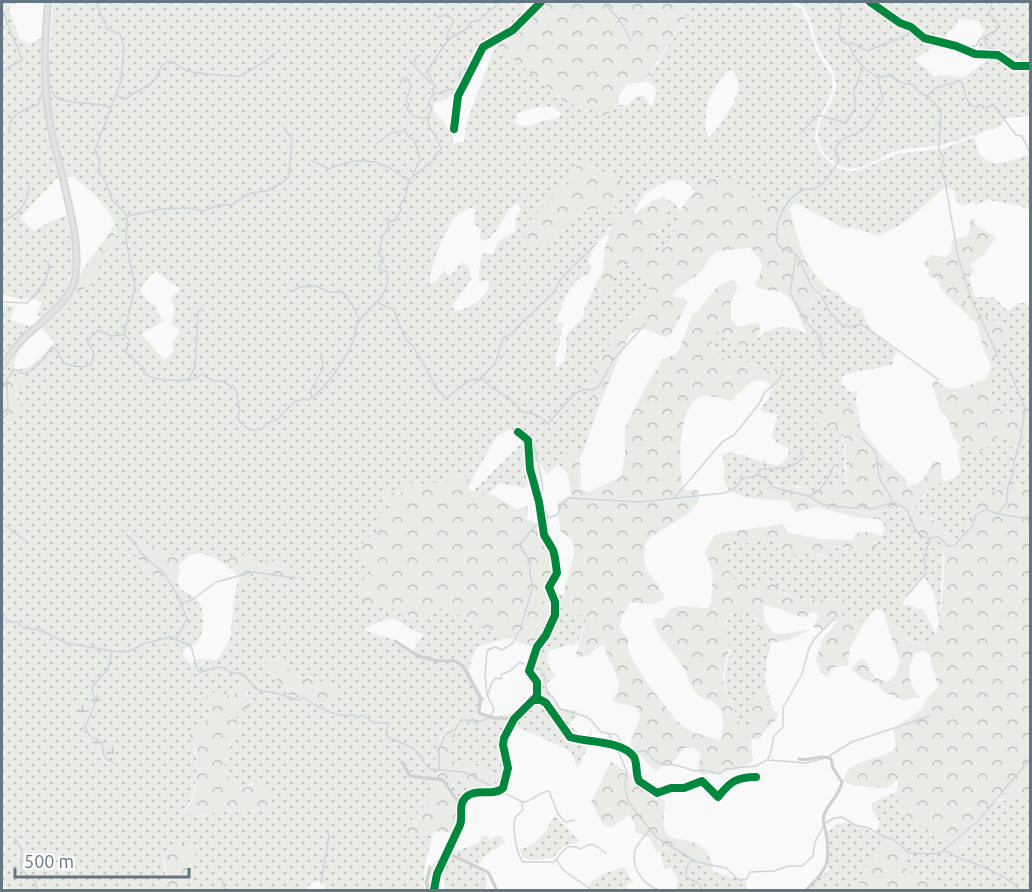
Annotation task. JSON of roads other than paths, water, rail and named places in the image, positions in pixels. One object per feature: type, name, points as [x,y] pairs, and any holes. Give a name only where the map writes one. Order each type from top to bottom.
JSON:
[{"type":"main road","points":[[2,367],[21,341],[63,300],[74,283],[77,268],[75,237],[47,104],[44,60],[48,2]]},
{"type":"street","points":[[454,129],[458,96],[483,47],[513,30],[541,2]]},
{"type":"street","points":[[870,2],[900,23],[911,27],[924,38],[951,44],[975,54],[998,55],[1014,66],[1030,66]]},
{"type":"street","points":[[434,891],[436,878],[462,818],[461,806],[464,799],[479,791],[496,792],[502,789],[508,768],[503,741],[514,719],[535,700],[537,682],[529,671],[537,647],[546,635],[555,615],[555,602],[549,587],[557,569],[554,552],[546,541],[543,531],[539,502],[530,469],[528,440],[518,432]]},
{"type":"street","points":[[395,641],[418,656],[438,661],[458,662],[465,668],[478,694],[479,713],[495,718],[514,719]]},
{"type":"street","points":[[535,700],[546,703],[570,736],[605,743],[631,754],[638,778],[653,792],[684,788],[702,781],[718,797],[732,782],[756,777]]},
{"type":"street","points":[[799,759],[808,760],[823,756],[831,759],[833,768],[842,782],[824,816],[828,847],[826,869],[806,891]]},
{"type":"street","points":[[402,762],[410,776],[443,780],[461,806]]},
{"type":"street","points":[[447,853],[488,872],[497,891]]},
{"type":"street","points":[[428,891],[426,883],[430,867]]},
{"type":"waterway","points":[[96,2],[107,29],[120,34],[124,48],[121,81],[95,150],[100,161],[98,172],[106,182],[112,200],[125,213],[127,219],[126,240],[135,287],[124,334]]},
{"type":"waterway","points":[[124,335],[129,339],[126,352],[144,369],[144,374],[164,380],[190,379],[202,374],[213,381],[221,381],[235,388],[240,410],[237,417],[244,426],[252,430],[265,427],[280,417],[296,401],[309,400],[316,394],[342,363],[355,336],[356,327],[385,289],[387,272],[379,269],[384,259],[379,254],[383,234],[389,231],[388,222],[395,220],[401,210],[400,204],[405,198],[409,180],[432,161],[438,151],[441,151],[428,120],[432,110],[429,101],[434,94],[432,89],[435,86],[427,71],[449,39],[466,29],[471,22],[478,21],[501,2]]},
{"type":"waterway","points":[[605,2],[619,19],[631,40]]},
{"type":"waterway","points":[[839,2],[841,18],[839,32],[841,41],[847,44],[852,43],[867,51],[913,34],[916,39],[928,41]]},
{"type":"waterway","points":[[960,49],[965,54],[968,53],[979,40],[997,30],[998,23],[989,14],[992,2]]},
{"type":"waterway","points":[[2,71],[22,60],[4,12]]},
{"type":"waterway","points":[[437,17],[446,15],[453,19],[447,36],[449,39]]},
{"type":"waterway","points":[[985,38],[989,48],[1020,55],[1030,64]]},
{"type":"waterway","points":[[849,44],[863,67],[878,78],[883,100],[864,129],[843,139],[837,146],[835,152],[839,159],[826,180],[816,188],[802,190],[790,200],[779,219],[777,242],[780,247],[797,255],[813,289],[821,295],[830,312],[842,325],[849,327],[860,324],[939,380]]},
{"type":"waterway","points":[[1021,54],[1023,49],[1030,50]]},
{"type":"waterway","points":[[117,96],[127,99],[151,84],[156,79],[162,65],[167,62],[173,62],[191,72],[239,76],[275,53]]},
{"type":"waterway","points":[[420,55],[416,57],[414,66],[431,83]]},
{"type":"waterway","points":[[800,134],[818,115],[846,123],[855,108],[854,91],[863,67]]},
{"type":"waterway","points":[[435,94],[451,89],[457,90],[461,69]]},
{"type":"waterway","points":[[879,78],[889,75],[902,83],[914,85],[919,93],[927,96],[941,110],[939,150],[944,158],[941,169],[958,256],[969,293],[998,356]]},
{"type":"waterway","points":[[400,84],[402,79],[407,78],[410,84],[406,100],[410,113],[416,118],[427,118]]},
{"type":"waterway","points":[[928,95],[936,88],[962,82],[971,105],[974,107],[980,105],[985,108],[994,106],[1016,135],[1022,136],[1030,153]]},
{"type":"waterway","points":[[9,133],[9,126],[14,117],[39,104],[42,92],[44,92]]},
{"type":"waterway","points":[[49,92],[69,102],[110,107]]},
{"type":"waterway","points":[[128,216],[160,209],[189,208],[203,211],[219,205],[231,205],[251,193],[266,191],[282,183],[289,177],[292,139],[284,128]]},
{"type":"waterway","points":[[377,143],[391,133],[405,131],[415,141],[420,160],[413,175]]},
{"type":"waterway","points":[[312,161],[329,169],[344,163],[373,162],[388,167],[408,180]]},
{"type":"waterway","points":[[2,221],[13,216],[21,208],[27,198],[29,186]]},
{"type":"waterway","points":[[481,378],[495,364],[503,338],[513,333],[554,292],[560,280],[597,243]]},
{"type":"waterway","points":[[796,256],[790,293],[806,322],[820,336],[823,358]]},
{"type":"waterway","points":[[2,302],[27,303],[46,279],[48,262]]},
{"type":"waterway","points":[[293,291],[300,287],[316,286],[329,292],[343,292],[360,321]]},
{"type":"waterway","points":[[379,303],[394,310],[406,340],[413,346],[438,390],[446,398],[470,380],[483,379],[492,388],[509,398],[522,411],[539,416],[548,424],[574,394],[584,389],[591,390],[598,387],[614,359],[646,323]]},
{"type":"waterway","points":[[188,381],[195,367],[198,312],[201,309],[204,311]]},
{"type":"waterway","points":[[2,420],[8,412],[7,380],[13,370],[24,374],[28,372],[52,347],[57,350],[64,363],[86,366],[92,363],[94,352],[87,342],[98,330],[111,336],[123,335]]},
{"type":"waterway","points":[[311,397],[311,390],[323,369],[321,353]]},
{"type":"waterway","points":[[675,497],[722,442],[734,435],[759,404],[765,392],[779,380],[783,369]]},
{"type":"waterway","points":[[998,513],[1007,502],[1008,486],[1020,442],[1025,409],[1009,369]]},
{"type":"waterway","points":[[2,381],[6,386]]},
{"type":"waterway","points":[[532,436],[543,486],[541,498],[548,517]]},
{"type":"waterway","points":[[862,438],[875,452],[879,476],[892,502]]},
{"type":"waterway","points":[[757,474],[760,469],[790,467],[803,457],[801,448]]},
{"type":"waterway","points":[[809,496],[821,488],[834,465]]},
{"type":"waterway","points":[[439,769],[439,750],[445,734],[455,730],[461,720],[483,721],[491,715],[494,709],[487,695],[485,675],[487,652],[496,647],[502,650],[513,643],[520,630],[533,586],[530,561],[520,544],[540,520],[557,515],[568,498],[640,502],[724,493],[734,489],[742,479],[758,475],[768,480],[772,487],[808,496],[824,505],[855,508],[862,506],[870,509],[898,504],[906,508],[920,535],[929,538],[939,537],[948,546],[954,546],[974,524],[975,516],[982,511],[988,510],[998,514],[1030,519]]},
{"type":"waterway","points":[[1028,520],[1030,527]]},
{"type":"waterway","points":[[2,523],[26,541]]},
{"type":"waterway","points":[[126,534],[147,559],[164,573],[179,598],[187,619],[177,638]]},
{"type":"waterway","points":[[907,596],[926,573],[924,557],[930,539]]},
{"type":"waterway","points":[[183,603],[192,600],[216,582],[253,572],[296,578]]},
{"type":"waterway","points":[[2,616],[8,622],[17,622],[23,628],[41,630],[66,643],[112,651],[127,652],[146,643],[170,637],[191,646],[197,669],[200,672],[216,667],[225,668],[229,672],[243,674],[255,688],[262,691],[298,700],[304,698],[340,715],[353,715],[358,718],[362,715],[374,723],[387,723],[388,737],[413,748],[430,769],[464,772],[522,802],[549,791],[558,814],[565,822],[574,820]]},
{"type":"waterway","points":[[488,694],[492,682],[496,678],[501,679],[502,674],[510,671],[520,662],[531,668],[540,668],[545,678],[547,693],[553,697],[560,709],[590,719],[601,732],[617,735],[628,749],[646,751],[654,760],[662,764],[720,774],[726,769],[756,766],[767,760],[774,736],[783,727],[783,708],[802,674],[809,648],[815,638],[835,618]]},
{"type":"waterway","points":[[112,652],[108,669],[92,687],[95,704],[85,727],[89,735],[101,743],[106,759],[113,762]]},
{"type":"waterway","points":[[829,756],[852,742],[930,716]]},
{"type":"waterway","points":[[608,734],[616,744]]},
{"type":"waterway","points":[[617,748],[627,772],[625,784],[627,798],[657,838],[697,862],[726,868],[739,880],[747,879],[750,872],[802,866],[813,856],[815,842],[823,827]]},
{"type":"waterway","points":[[768,760],[806,763],[825,758]]},
{"type":"waterway","points":[[826,823],[834,818],[842,817],[855,825],[869,828],[886,838],[893,839],[909,853],[935,854],[943,851],[979,820],[1030,759]]},
{"type":"waterway","points":[[522,803],[523,810],[516,817],[514,833],[523,862],[554,862],[565,849],[572,846],[581,849],[592,844],[606,853]]},
{"type":"waterway","points":[[650,830],[637,846],[634,861],[643,879],[659,890]]},
{"type":"waterway","points":[[321,883],[328,832]]},
{"type":"waterway","points":[[14,838],[22,850],[21,870],[35,881],[37,890]]},
{"type":"waterway","points":[[944,851],[1000,875],[1019,890]]},
{"type":"waterway","points":[[557,860],[568,873],[591,890]]},
{"type":"waterway","points":[[691,860],[686,869],[686,877],[698,883],[702,890]]},
{"type":"waterway","points":[[221,878],[225,890]]},
{"type":"waterway","points":[[11,890],[16,890]]}]
